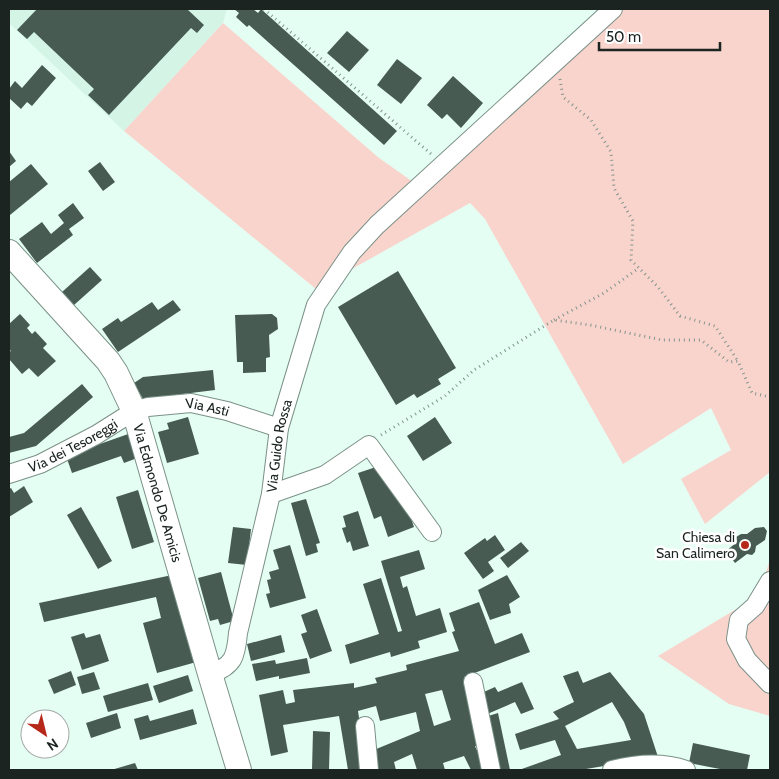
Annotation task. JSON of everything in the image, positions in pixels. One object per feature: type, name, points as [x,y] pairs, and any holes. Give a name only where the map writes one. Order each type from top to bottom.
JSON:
[{"type":"street","name":"Via Guido Rossa","points":[[210,674],[227,666],[233,659],[236,650],[238,633],[271,494],[278,428],[316,305],[352,252],[377,225],[613,9]]},
{"type":"street","name":"Via Edmondo De Amicis","points":[[9,252],[108,360],[116,372],[134,411],[239,770]]},
{"type":"street","name":"Via Asti","points":[[134,411],[148,407],[191,403],[227,411],[278,428]]},
{"type":"street","name":"Via dei Tesoreggi","points":[[9,474],[55,457],[103,431],[134,411]]},
{"type":"street","points":[[271,494],[325,475],[369,445],[432,532]]},
{"type":"street","points":[[770,580],[755,606],[740,620],[736,640],[747,660],[770,684]]},
{"type":"street","points":[[473,682],[491,770]]},
{"type":"street","points":[[366,726],[369,770]]},
{"type":"street","points":[[612,770],[622,767],[655,764],[686,770]]},
{"type":"path","points":[[264,9],[443,164]]},
{"type":"path","points":[[558,59],[563,97],[591,120],[611,152],[614,188],[633,221],[631,260],[658,287],[680,316],[715,326],[738,360],[752,393],[770,397]]},
{"type":"path","points":[[369,445],[388,430],[445,396],[474,370],[554,320],[604,293],[639,268]]},
{"type":"path","points":[[554,320],[590,325],[662,340],[700,340],[730,362],[738,360]]},
{"type":"shaded area","points":[[9,9],[227,9],[223,23],[124,131],[9,23]]},
{"type":"shaded area","points":[[624,9],[770,9],[770,472],[705,524],[681,479],[731,450],[711,408],[623,464],[485,219],[470,203],[316,289],[124,131],[223,23],[379,158],[426,191],[543,78]]},
{"type":"shaded area","points":[[770,560],[770,716],[729,704],[658,656],[758,596]]},
{"type":"building","points":[[37,9],[187,9],[204,25],[197,33],[191,28],[109,115],[88,95],[94,89],[34,32],[27,39],[17,30]]},
{"type":"building","points":[[234,9],[253,9],[258,13],[261,9],[397,131],[384,145],[249,25],[247,27],[236,17],[239,13]]},
{"type":"building","points":[[347,31],[369,50],[349,72],[327,53]]},
{"type":"building","points":[[397,59],[422,78],[401,104],[377,85]]},
{"type":"building","points":[[42,65],[56,78],[32,106],[27,102],[21,109],[9,98],[9,89],[15,81],[22,88]]},
{"type":"building","points":[[453,76],[483,103],[461,128],[447,114],[442,119],[427,105]]},
{"type":"building","points":[[9,151],[16,161],[9,167]]},
{"type":"building","points":[[100,162],[115,182],[103,191],[88,171]]},
{"type":"building","points":[[31,164],[48,184],[10,215],[9,182]]},
{"type":"building","points":[[73,203],[84,218],[69,229],[73,235],[37,263],[19,239],[42,222],[51,234],[64,223],[58,215]]},
{"type":"building","points":[[90,267],[102,280],[74,305],[62,292]]},
{"type":"building","points":[[398,271],[456,368],[438,379],[441,384],[417,398],[414,394],[396,405],[338,307]]},
{"type":"building","points":[[173,300],[181,310],[118,352],[102,329],[118,318],[121,322],[152,302],[158,310]]},
{"type":"building","points":[[20,314],[30,325],[27,328],[32,334],[35,331],[47,344],[43,348],[56,361],[38,377],[29,368],[22,374],[9,359],[9,352],[11,351],[9,349],[9,324]]},
{"type":"building","points":[[272,314],[277,318],[278,329],[269,335],[270,357],[266,358],[266,372],[243,373],[243,362],[237,362],[235,315]]},
{"type":"building","points":[[213,370],[215,390],[143,399],[134,383],[143,377]]},
{"type":"building","points":[[82,384],[93,397],[36,446],[9,453],[9,437],[24,433]]},
{"type":"building","points":[[188,417],[199,454],[167,463],[158,432],[169,429],[167,423]]},
{"type":"building","points":[[435,417],[452,443],[423,461],[407,436]]},
{"type":"building","points":[[131,433],[140,457],[124,463],[121,456],[72,473],[66,456]]},
{"type":"building","points":[[382,465],[406,504],[414,527],[388,537],[381,516],[374,519],[358,473]]},
{"type":"building","points":[[24,486],[33,502],[9,517],[9,489],[11,488],[14,493]]},
{"type":"building","points":[[138,490],[154,542],[132,549],[116,497]]},
{"type":"building","points":[[306,499],[320,543],[316,544],[318,552],[306,556],[291,503]]},
{"type":"building","points":[[81,507],[112,561],[98,569],[67,515]]},
{"type":"building","points":[[358,511],[369,546],[353,551],[350,541],[347,543],[342,528],[346,527],[343,516]]},
{"type":"building","points":[[233,527],[251,529],[247,565],[228,563]]},
{"type":"building","name":"Chiesa di San Calimero","points":[[764,527],[767,531],[765,540],[756,546],[755,552],[752,555],[747,554],[735,563],[726,551],[737,542],[736,537],[741,534],[747,534],[755,528]]},
{"type":"building","points":[[495,535],[505,550],[488,562],[494,571],[483,579],[464,553],[485,538],[487,541]]},
{"type":"building","points":[[521,542],[529,551],[508,568],[500,558]]},
{"type":"building","points":[[290,545],[306,598],[270,608],[266,594],[270,593],[267,580],[271,579],[269,572],[279,569],[273,550]]},
{"type":"building","points":[[419,550],[425,569],[400,577],[403,588],[407,586],[416,616],[440,608],[447,632],[418,641],[420,648],[391,657],[390,652],[350,664],[345,645],[379,634],[363,584],[381,578],[398,632],[402,631],[381,561]]},
{"type":"building","points":[[221,572],[234,621],[220,625],[218,619],[210,621],[198,578]]},
{"type":"building","points":[[177,574],[200,661],[157,673],[143,623],[161,618],[156,597],[44,622],[39,603]]},
{"type":"building","points":[[507,575],[520,597],[509,604],[511,613],[490,620],[478,590]]},
{"type":"building","points":[[479,602],[495,644],[522,633],[530,652],[464,677],[483,746],[475,746],[486,770],[471,770],[464,756],[443,763],[445,770],[417,770],[412,754],[394,762],[396,770],[370,770],[369,752],[420,731],[416,712],[380,721],[376,706],[358,711],[367,770],[348,770],[339,716],[283,725],[288,752],[271,756],[259,695],[283,690],[286,704],[295,702],[293,690],[354,683],[354,688],[377,683],[375,678],[407,670],[406,665],[459,651],[452,632],[455,631],[449,613]],"holes":[[[442,690],[451,720],[434,726],[425,694]]]},
{"type":"building","points":[[317,609],[332,651],[310,659],[301,634],[307,632],[301,615]]},
{"type":"building","points":[[84,633],[86,638],[100,634],[109,661],[82,670],[71,637]]},
{"type":"building","points":[[281,635],[285,652],[251,661],[247,644]]},
{"type":"building","points":[[307,658],[310,673],[279,679],[279,676],[256,681],[252,664],[275,660],[276,664]]},
{"type":"building","points":[[71,671],[76,685],[54,694],[48,680]]},
{"type":"building","points":[[578,671],[583,683],[610,672],[644,714],[658,757],[580,770],[519,770],[561,755],[555,740],[520,750],[515,734],[559,719],[553,712],[574,702],[563,676]],"holes":[[[612,702],[624,722],[631,740],[577,749],[565,726]]]},
{"type":"building","points":[[94,672],[100,689],[82,694],[77,677]]},
{"type":"building","points":[[188,675],[193,691],[159,703],[153,686]]},
{"type":"building","points":[[522,682],[534,709],[521,714],[515,702],[485,715],[477,695],[495,687],[498,692]]},
{"type":"building","points":[[148,683],[153,700],[108,712],[103,696]]},
{"type":"building","points":[[193,709],[197,724],[140,740],[134,719],[148,715],[150,721]]},
{"type":"building","points":[[117,713],[121,728],[91,738],[86,723]]},
{"type":"building","points":[[498,713],[510,770],[494,770],[485,717]]},
{"type":"building","points":[[313,731],[330,732],[329,770],[312,770]]},
{"type":"building","points":[[693,743],[750,755],[747,770],[725,770],[689,763]]},
{"type":"building","points":[[135,763],[138,770],[111,770]]},
{"type":"place","name":"Chiesa di San Calimero","points":[[745,545]]}]
